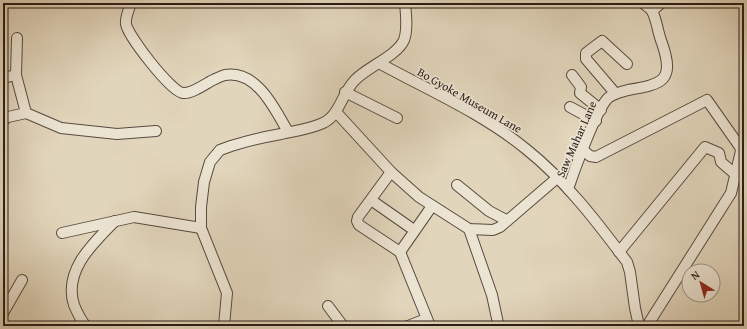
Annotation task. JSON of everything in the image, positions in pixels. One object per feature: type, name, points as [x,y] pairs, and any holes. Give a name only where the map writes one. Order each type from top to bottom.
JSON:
[{"type":"street","points":[[131,3],[126,22],[129,32],[155,68],[179,92],[187,93],[224,75],[242,75],[256,84],[268,99],[288,132]]},
{"type":"street","points":[[224,326],[227,293],[201,228],[204,182],[212,157],[220,150],[231,146],[310,128],[323,123],[336,112],[345,92],[364,71],[379,63],[404,40],[406,18],[405,3]]},
{"type":"street","points":[[627,64],[602,41],[586,52],[586,58],[615,93],[656,84],[662,80],[668,69],[668,60],[652,11],[643,3]]},
{"type":"street","points":[[652,11],[661,3]]},
{"type":"street","points":[[17,38],[16,75],[26,113]]},
{"type":"street","name":"Bo Gyoke Museum Lane","points":[[379,63],[496,128],[526,148],[568,189],[627,262],[630,272],[633,301],[639,326]]},
{"type":"street","points":[[3,78],[16,75]]},
{"type":"street","points":[[572,75],[580,85],[580,92],[601,110]]},
{"type":"street","points":[[345,92],[397,118]]},
{"type":"street","name":"Saw Mahar Lane","points":[[568,189],[601,110],[608,98],[615,93]]},
{"type":"street","points":[[583,150],[590,156],[596,156],[707,100],[740,147],[741,151],[731,193],[647,326]]},
{"type":"street","points":[[570,107],[596,121]]},
{"type":"street","points":[[336,112],[391,172],[432,206],[469,229],[493,230],[500,227],[506,220],[557,178]]},
{"type":"street","points":[[3,120],[8,117],[26,113],[61,128],[117,134],[156,131]]},
{"type":"street","points":[[619,252],[705,148],[719,153],[721,162],[735,174]]},
{"type":"street","points":[[391,172],[358,217],[357,221],[359,225],[400,252],[428,323],[408,326]]},
{"type":"street","points":[[457,185],[489,211],[506,220]]},
{"type":"street","points":[[371,200],[414,230]]},
{"type":"street","points":[[400,252],[432,206]]},
{"type":"street","points":[[62,233],[134,217],[201,228]]},
{"type":"street","points":[[86,326],[76,310],[71,294],[72,278],[95,241],[115,221]]},
{"type":"street","points":[[469,229],[492,295],[498,323],[496,326]]},
{"type":"street","points":[[3,313],[22,280]]},
{"type":"street","points":[[328,306],[343,326]]}]
